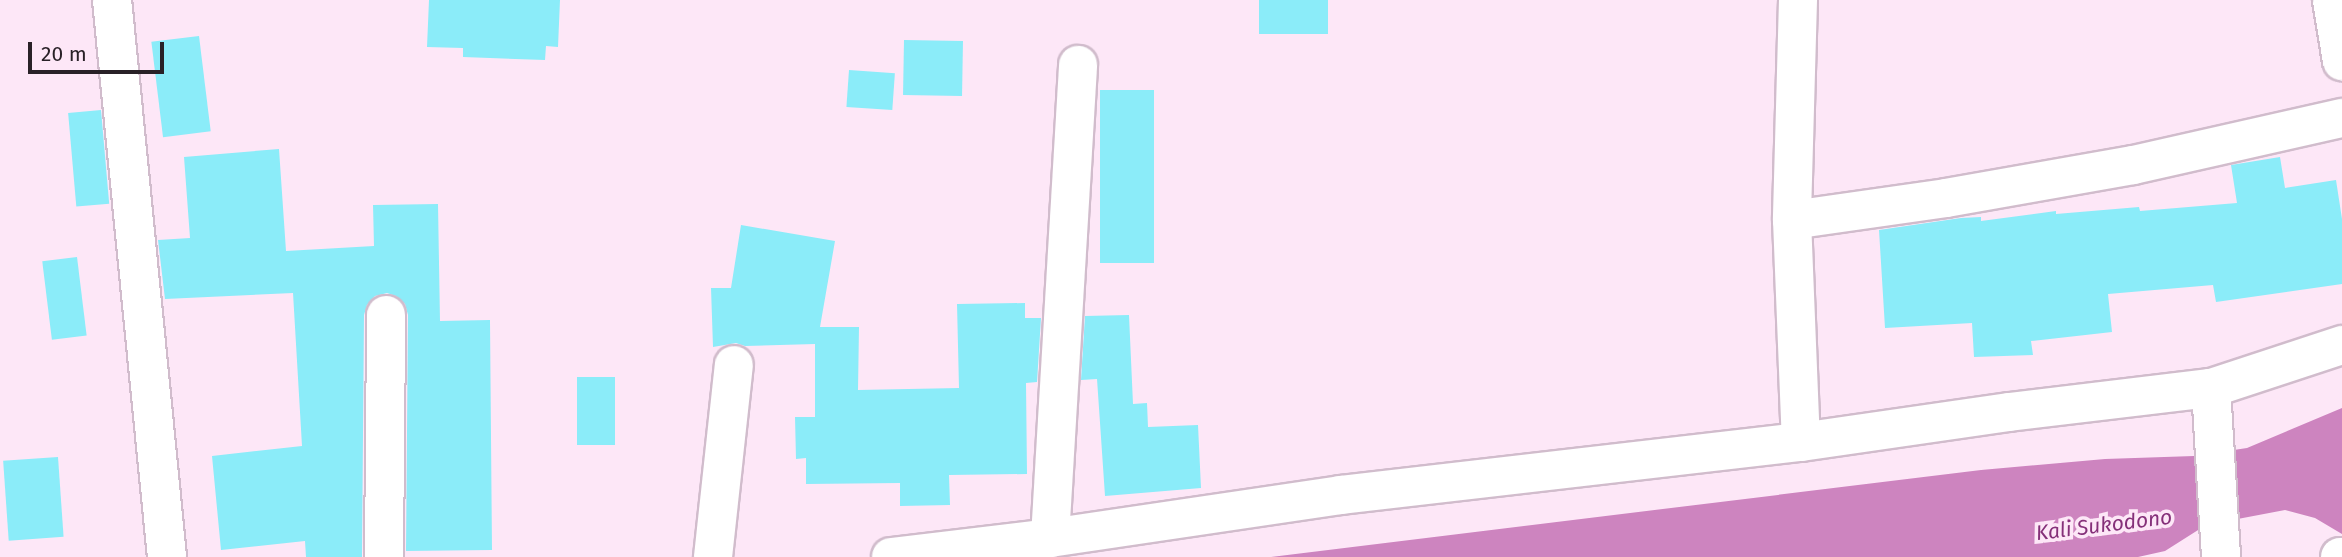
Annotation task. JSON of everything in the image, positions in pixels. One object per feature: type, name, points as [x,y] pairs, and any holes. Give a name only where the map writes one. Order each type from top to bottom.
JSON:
[{"type":"street","points":[[112,0],[167,557]]},
{"type":"street","points":[[1798,0],[1792,220],[1801,442]]},
{"type":"street","points":[[2332,0],[2342,61]]},
{"type":"street","points":[[1050,538],[1078,65]]},
{"type":"street","points":[[1792,220],[1947,198],[2133,165],[2342,118]]},
{"type":"street","points":[[384,557],[386,315]]},
{"type":"street","points":[[891,557],[1050,538],[1341,495],[1801,442],[2009,412],[2211,388],[2342,345]]},
{"type":"street","points":[[713,557],[734,365]]},
{"type":"street","points":[[2211,388],[2221,547]]},
{"type":"water","name":"Kali Sukodono","points":[[2342,408],[2342,534],[2315,518],[2285,510],[2206,525],[2165,551],[2138,557],[1271,557],[1981,470],[2105,459],[2194,456],[2247,448]]},
{"type":"building","points":[[429,0],[560,0],[558,47],[546,46],[545,60],[463,57],[463,48],[427,47]]},
{"type":"building","points":[[1259,0],[1328,0],[1328,34],[1259,34]]},
{"type":"building","points":[[199,36],[211,131],[163,137],[151,42]]},
{"type":"building","points":[[904,40],[963,41],[962,96],[903,95]]},
{"type":"building","points":[[849,70],[895,73],[892,110],[846,107]]},
{"type":"building","points":[[1100,90],[1154,90],[1154,263],[1100,263]]},
{"type":"building","points":[[101,110],[109,204],[76,207],[68,113]]},
{"type":"building","points":[[279,149],[286,251],[374,246],[373,205],[438,204],[440,321],[490,320],[492,550],[406,551],[408,315],[405,304],[396,296],[387,293],[375,296],[367,305],[364,315],[362,557],[306,557],[305,541],[221,550],[212,456],[302,446],[293,293],[165,299],[158,240],[190,238],[184,157]]},
{"type":"building","points":[[2280,157],[2285,188],[2336,180],[2342,219],[2342,284],[2216,302],[2213,285],[2108,294],[2112,332],[2031,341],[2033,355],[1974,357],[1972,323],[1885,328],[1879,230],[1961,218],[1981,217],[1981,221],[2056,211],[2056,214],[2139,207],[2140,211],[2237,203],[2231,165]]},
{"type":"building","points":[[741,225],[835,241],[820,327],[859,327],[858,390],[959,388],[957,304],[1025,303],[1025,318],[1041,318],[1037,382],[1026,383],[1027,474],[949,475],[950,505],[900,506],[900,483],[806,484],[806,458],[796,459],[795,417],[815,417],[815,344],[745,346],[736,343],[713,347],[711,288],[731,288]]},
{"type":"building","points":[[77,257],[87,335],[52,340],[42,261]]},
{"type":"building","points":[[1129,315],[1133,404],[1147,403],[1148,427],[1198,425],[1201,488],[1105,496],[1097,379],[1081,380],[1085,316]]},
{"type":"building","points":[[577,377],[615,377],[615,445],[577,445]]},
{"type":"building","points":[[58,457],[64,537],[9,541],[3,461]]}]
